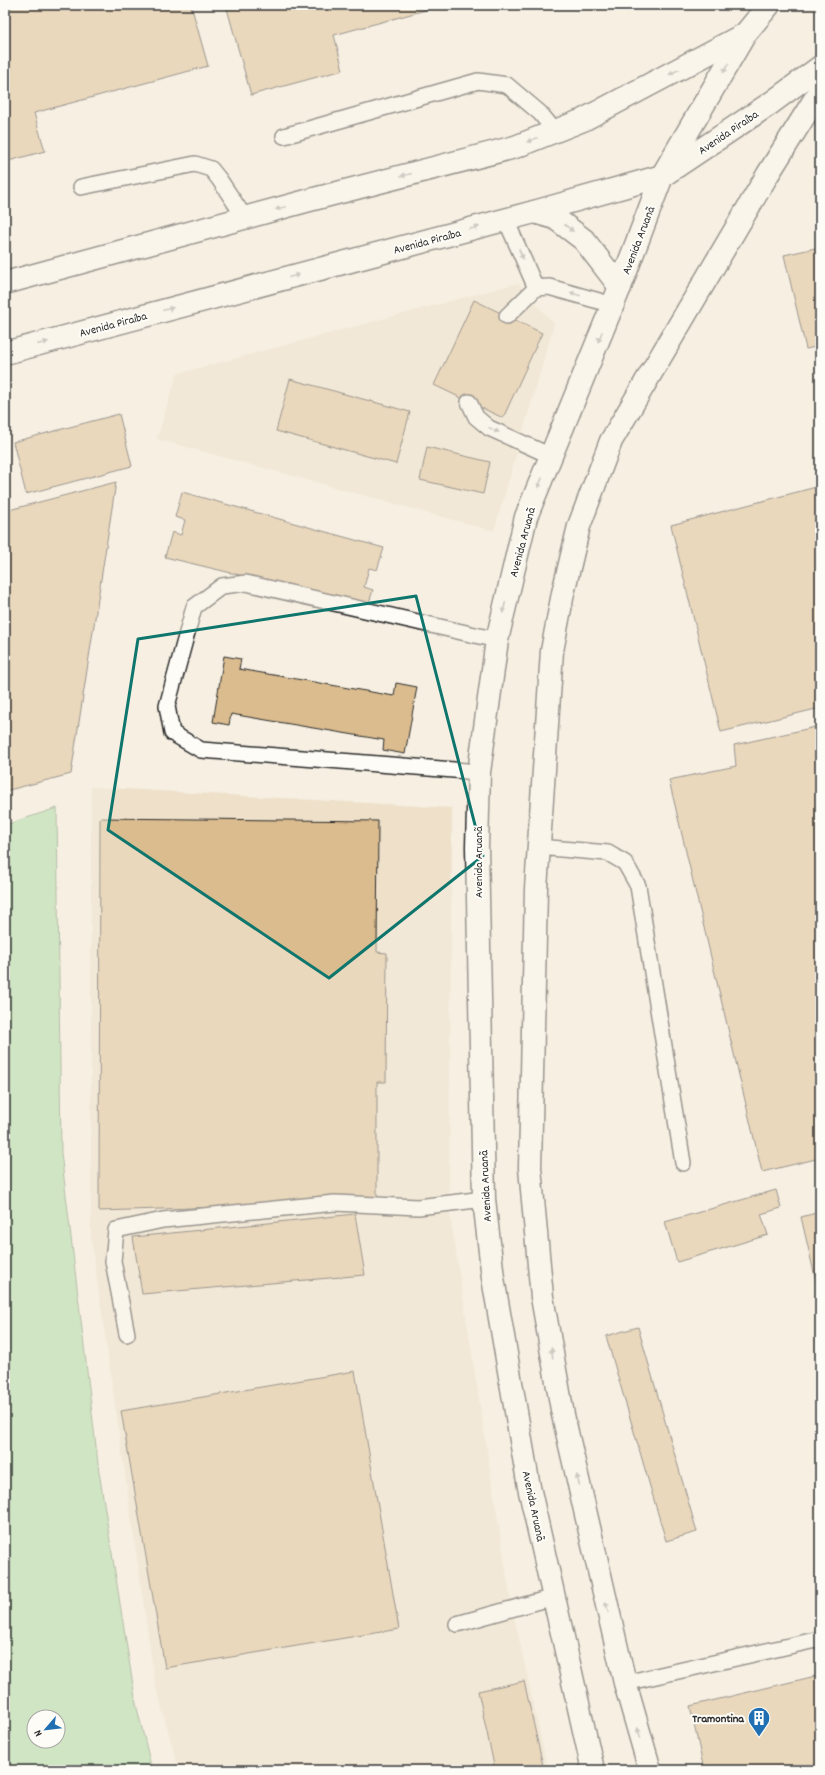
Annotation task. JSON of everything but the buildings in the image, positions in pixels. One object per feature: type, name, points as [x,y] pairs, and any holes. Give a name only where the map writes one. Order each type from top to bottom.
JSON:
[{"type":"street","name":"Avenida Aruanã","points":[[593,1770],[529,1487],[493,1278],[484,1199],[476,847],[479,772],[497,640],[526,518],[616,296],[662,176],[745,34],[769,5]]},
{"type":"street","points":[[5,283],[515,147],[583,120],[745,34]]},
{"type":"street","name":"Avenida Piraíba","points":[[5,353],[506,220],[662,176],[771,103],[820,67]]},
{"type":"street","points":[[650,1770],[625,1683],[563,1415],[542,1297],[530,1168],[538,846],[552,651],[563,593],[579,526],[611,440],[768,174],[820,91]]},
{"type":"street","points":[[534,212],[555,218],[584,240],[616,296]]},
{"type":"lane","points":[[284,136],[478,81],[507,85],[540,112],[555,131]]},
{"type":"lane","points":[[81,187],[194,164],[211,169],[245,218]]},
{"type":"lane","points":[[506,220],[536,288]]},
{"type":"lane","points":[[507,316],[536,288],[549,287],[616,296]]},
{"type":"lane","points":[[469,402],[476,417],[489,428],[551,456]]},
{"type":"lane","points":[[479,772],[201,750],[172,733],[167,706],[194,607],[222,586],[246,583],[497,640]]},
{"type":"lane","points":[[538,846],[608,853],[625,863],[638,886],[684,1163]]},
{"type":"lane","points":[[127,1334],[113,1261],[116,1230],[163,1220],[335,1203],[418,1207],[484,1199]]},
{"type":"lane","points":[[457,1624],[554,1597]]},
{"type":"lane","points":[[625,1683],[820,1639]]},
{"type":"highlighted area","points":[[416,596],[483,856],[329,978],[108,830],[138,639]]},
{"type":"shaded area","points":[[518,283],[554,324],[494,531],[157,439],[177,374]]},
{"type":"shaded area","points":[[91,787],[452,808],[449,1208],[511,1603],[548,1770],[179,1770],[155,1683],[91,1238]]},
{"type":"green space","points":[[57,808],[61,1153],[99,1472],[136,1704],[152,1770],[5,1770],[5,825]]},
{"type":"place","name":"Tramontina","points":[[759,1738]]}]
